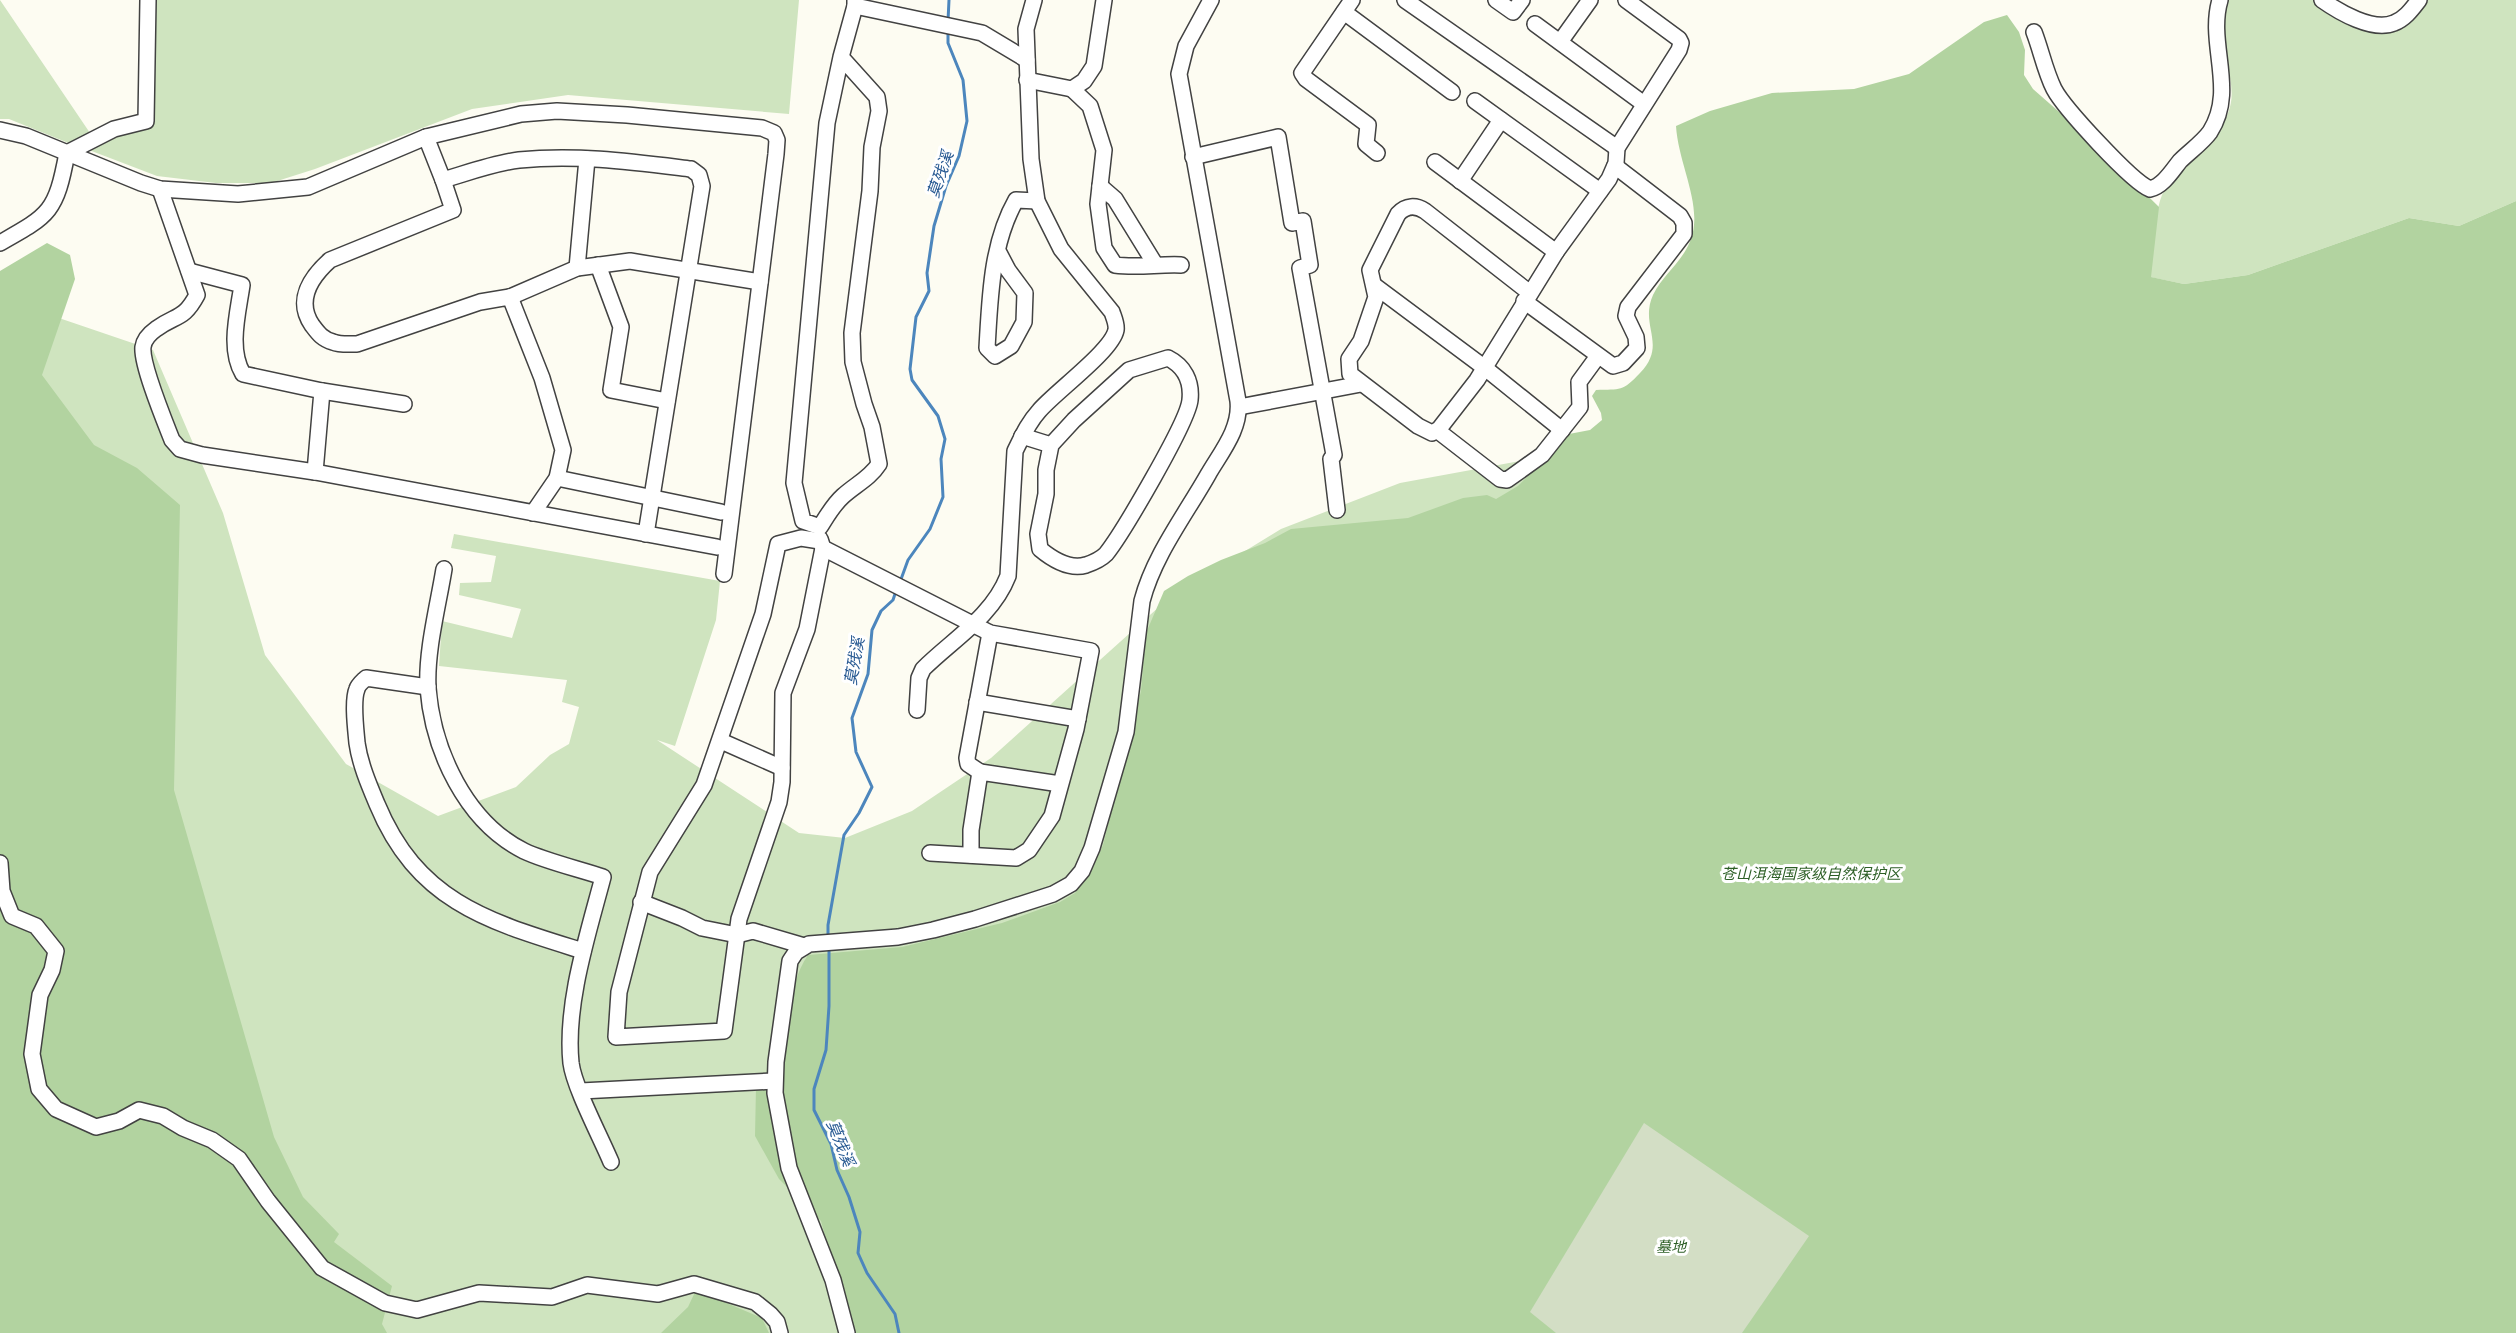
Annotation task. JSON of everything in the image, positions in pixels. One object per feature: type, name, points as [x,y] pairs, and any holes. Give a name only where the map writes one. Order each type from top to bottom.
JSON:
[{"type":"street","points":[[67,153],[114,129],[146,121],[148,0]]},
{"type":"street","points":[[917,710],[919,678],[923,669],[974,623],[1003,589],[1008,576],[1015,451],[1022,436],[1039,411],[1102,351],[1116,331],[1116,322],[1112,312],[1061,249],[1037,201],[1031,159],[1026,29],[1034,0]]},
{"type":"street","points":[[1072,89],[1084,81],[1094,66],[1104,0]]},
{"type":"street","points":[[641,902],[702,928],[737,935],[753,931],[807,945],[898,937],[975,919],[1066,889],[1076,879],[1087,861],[1098,830],[1126,732],[1142,601],[1146,586],[1233,431],[1239,407],[1180,86],[1179,65],[1186,46],[1211,0]]},
{"type":"street","points":[[1405,0],[1617,148]]},
{"type":"street","points":[[1496,0],[1513,12],[1522,0]]},
{"type":"street","points":[[1560,42],[1590,0]]},
{"type":"street","points":[[1615,166],[1680,216],[1685,228],[1684,234],[1628,307],[1626,316],[1636,337],[1636,348],[1626,362],[1617,366],[1609,364],[1598,356],[1527,297],[1425,212],[1412,207],[1402,209],[1398,214],[1370,270],[1376,297],[1361,341],[1348,363],[1350,374],[1425,431],[1432,433],[1438,430],[1485,368],[1527,297],[1556,252],[1600,191],[1615,166],[1617,148],[1680,50],[1681,44],[1678,39],[1626,0]]},
{"type":"street","points":[[2034,32],[2056,91],[2074,116],[2140,184],[2150,189],[2162,183],[2187,154],[2207,136],[2215,123],[2223,83],[2217,29],[2220,0]]},
{"type":"street","points":[[2322,0],[2362,21],[2384,25],[2402,19],[2419,0]]},
{"type":"street","points":[[801,538],[803,521],[794,483],[827,123],[855,3],[982,33],[1027,60]]},
{"type":"street","points":[[1377,153],[1366,144],[1368,125],[1306,79],[1302,73],[1348,6],[1452,92]]},
{"type":"street","points":[[1535,24],[1644,104]]},
{"type":"street","points":[[821,539],[801,538],[778,544],[763,614],[704,785],[650,872],[619,992],[616,1037],[724,1031],[739,919],[779,802],[783,693],[807,629],[821,539],[831,510],[879,464],[872,427],[854,362],[852,333],[870,191],[872,147],[879,111],[877,97],[841,57]]},
{"type":"street","points":[[1027,80],[1072,89],[1090,106],[1104,150],[1098,204],[1104,248],[1115,265],[1132,267],[1155,264],[1181,265]]},
{"type":"street","points":[[1475,101],[1600,191]]},
{"type":"street","points":[[0,130],[26,136],[160,189],[238,194],[308,187],[426,137],[521,114],[556,111],[627,115],[768,130],[777,140],[724,574]]},
{"type":"street","points":[[1460,181],[1502,120]]},
{"type":"street","points":[[426,137],[453,210],[330,260],[315,273],[307,288],[304,301],[308,318],[320,337],[335,343],[357,344],[480,302],[510,297],[577,268],[598,265],[630,261],[760,282]]},
{"type":"street","points":[[1193,157],[1278,137],[1292,223],[1303,221],[1309,254],[1310,265],[1300,268],[1334,455],[1331,459],[1337,510]]},
{"type":"street","points":[[0,243],[34,225],[51,208],[59,188],[67,153]]},
{"type":"street","points":[[443,180],[517,160],[587,159],[691,169],[699,175],[702,186],[646,534]]},
{"type":"street","points":[[577,268],[587,159]]},
{"type":"street","points":[[1435,162],[1556,252]]},
{"type":"street","points":[[1100,186],[1115,199],[1155,264]]},
{"type":"street","points":[[160,189],[197,295],[181,316],[148,335],[143,348],[145,363],[172,440],[180,449],[202,455],[315,472],[717,547]]},
{"type":"street","points":[[998,251],[1008,270],[1025,293],[1024,322],[1011,346],[995,356],[987,348],[991,280],[1006,217],[1016,200],[1037,201]]},
{"type":"street","points":[[598,265],[621,327],[611,390],[667,401]]},
{"type":"street","points":[[189,271],[242,285],[236,325],[236,363],[243,374],[322,392],[404,404]]},
{"type":"street","points":[[1375,286],[1485,368],[1562,430]]},
{"type":"street","points":[[510,297],[542,378],[563,450],[557,478],[533,513]]},
{"type":"street","points":[[1438,430],[1504,481],[1534,462],[1581,405],[1579,382],[1598,356]]},
{"type":"street","points":[[1168,358],[1179,364],[1189,380],[1190,401],[1176,435],[1119,536],[1104,556],[1084,566],[1056,563],[1040,549],[1038,534],[1046,494],[1046,470],[1051,445],[1074,420],[1129,370],[1168,358]]},
{"type":"street","points":[[1239,407],[1361,384]]},
{"type":"street","points":[[315,472],[322,392]]},
{"type":"street","points":[[1022,436],[1051,445]]},
{"type":"street","points":[[557,478],[721,512]]},
{"type":"street","points":[[803,521],[821,539],[898,587],[990,633],[1091,651],[1078,719],[1052,816],[1029,850],[1016,858],[930,852]]},
{"type":"street","points":[[444,569],[432,643],[428,687],[442,752],[465,798],[492,830],[525,852],[603,877],[576,984],[572,1065],[611,1162]]},
{"type":"street","points":[[990,633],[967,758],[968,764],[980,772],[1060,784]]},
{"type":"street","points":[[428,687],[366,678],[357,689],[355,724],[358,753],[386,827],[410,860],[447,897],[513,929],[583,951]]},
{"type":"street","points":[[977,702],[1078,719]]},
{"type":"street","points":[[721,741],[782,768]]},
{"type":"street","points":[[970,855],[971,830],[980,772]]},
{"type":"street","points":[[0,863],[2,891],[12,916],[36,926],[56,951],[52,970],[40,995],[32,1054],[39,1089],[56,1109],[96,1127],[119,1121],[139,1110],[163,1116],[183,1128],[212,1140],[239,1159],[268,1201],[322,1268],[386,1303],[417,1310],[479,1293],[552,1298],[587,1285],[657,1294],[694,1284],[754,1302],[770,1314],[777,1323],[780,1333]]},
{"type":"street","points":[[807,945],[793,956],[788,969],[774,1081],[789,1168],[833,1281],[847,1333]]},
{"type":"street","points":[[581,1090],[774,1081]]},
{"type":"green space","points":[[0,0],[90,133],[71,144],[9,119],[0,119]]},
{"type":"green space","points":[[154,0],[799,0],[789,114],[568,95],[472,109],[315,169],[271,183],[216,183],[157,176],[89,150],[115,134],[153,126]]},
{"type":"green space","points":[[2225,0],[2313,0],[2344,23],[2374,33],[2395,31],[2416,15],[2428,0],[2516,0],[2516,201],[2459,226],[2409,218],[2248,275],[2184,284],[2150,277],[2155,223],[2162,195],[2177,173],[2222,125],[2231,103],[2231,83],[2220,32]]},
{"type":"green space","name":"苍山洱海国家级自然保护区","points":[[2007,15],[2019,32],[2025,50],[2024,75],[2033,89],[2090,139],[2159,207],[2151,277],[2184,284],[2248,275],[2409,218],[2459,226],[2516,201],[2516,1333],[851,1333],[821,1221],[779,1179],[755,1136],[756,1087],[781,1087],[791,1000],[800,968],[808,955],[902,947],[1002,923],[1060,902],[1075,893],[1090,874],[1103,845],[1141,691],[1146,633],[1164,591],[1188,576],[1265,543],[1291,529],[1408,518],[1463,498],[1487,495],[1496,499],[1518,486],[1569,434],[1590,430],[1602,420],[1592,396],[1596,390],[1616,389],[1629,384],[1648,363],[1653,344],[1649,316],[1653,295],[1683,254],[1692,236],[1693,202],[1676,126],[1710,111],[1772,93],[1854,89],[1909,74],[1984,22]]},
{"type":"green space","points":[[47,243],[70,255],[75,279],[42,375],[94,445],[137,468],[180,505],[174,790],[274,1137],[303,1197],[339,1234],[334,1242],[392,1286],[382,1324],[387,1333],[0,1333],[0,271]]},
{"type":"green space","name":"苍山洱海国家级自然保护区","points":[[9,301],[153,350],[223,513],[265,655],[346,764],[438,816],[516,787],[550,755],[569,744],[579,707],[562,702],[567,680],[439,666],[442,621],[512,638],[521,609],[459,595],[460,583],[491,582],[496,556],[451,548],[454,534],[720,581],[716,620],[675,746],[657,740],[799,833],[845,838],[912,811],[991,758],[1170,597],[1281,529],[1400,483],[1520,461],[1625,447],[2516,1333],[0,1333],[0,304]]},
{"type":"green space","name":"墓地","points":[[1644,1123],[1809,1236],[1742,1333],[1556,1333],[1530,1312]]},
{"type":"green space","points":[[696,1290],[762,1318],[769,1333],[661,1333],[688,1307]]},
{"type":"waterway","name":"莫残溪","points":[[948,21],[949,0]]},
{"type":"waterway","name":"莫残溪","points":[[900,582],[908,560],[930,529],[943,497],[941,459],[945,439],[938,416],[912,380],[910,369],[916,317],[929,291],[927,273],[934,226],[946,186],[959,156],[967,121],[963,80],[948,43],[948,31]]},
{"type":"waterway","name":"莫残溪","points":[[828,939],[828,925],[844,835],[859,813],[872,787],[856,752],[852,718],[868,674],[872,630],[881,611],[893,600],[896,591]]},
{"type":"waterway","name":"莫残溪","points":[[829,948],[826,1050],[814,1089],[814,1110],[831,1144],[837,1170],[849,1197],[860,1232],[858,1253],[867,1273],[895,1314],[899,1333]]}]
